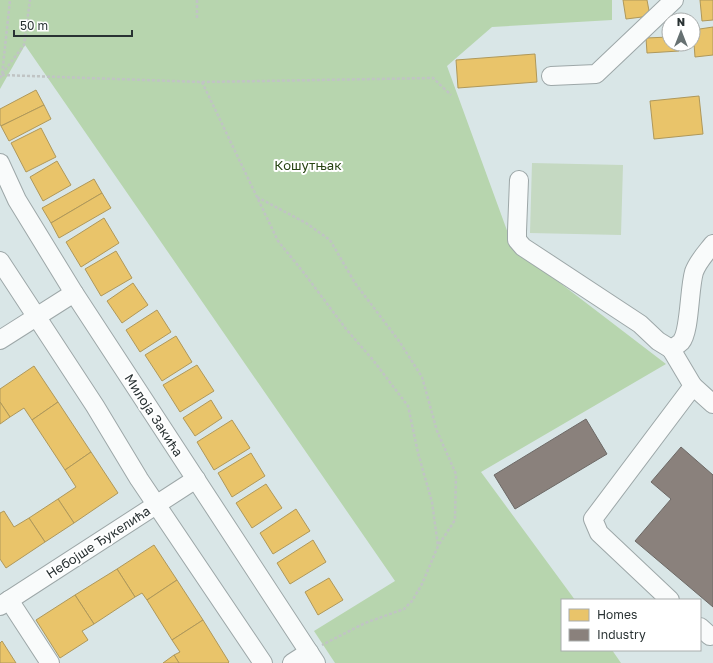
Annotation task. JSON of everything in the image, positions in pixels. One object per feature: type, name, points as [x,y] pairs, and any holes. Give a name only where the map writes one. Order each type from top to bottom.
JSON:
[{"type":"street","points":[[551,76],[596,74],[674,0]]},
{"type":"street","name":"Милоја Закића","points":[[0,163],[17,200],[74,293],[312,658]]},
{"type":"street","points":[[519,180],[517,240],[523,247],[640,324],[658,341],[671,349],[693,386],[713,404]]},
{"type":"street","points":[[671,349],[682,341],[685,333],[694,271],[699,261],[713,244]]},
{"type":"street","points":[[0,262],[95,406],[139,479],[263,663]]},
{"type":"street","points":[[0,340],[74,293]]},
{"type":"street","points":[[669,599],[599,533],[593,519],[693,386]]},
{"type":"street","name":"Небојше Ђукелића","points":[[4,603],[196,479]]},
{"type":"street","points":[[4,603],[50,663]]},
{"type":"street","points":[[292,663],[312,658]]},
{"type":"path","points":[[2,75],[10,0]]},
{"type":"path","points":[[0,78],[24,45],[30,0]]},
{"type":"path","points":[[197,0],[197,18]]},
{"type":"path","points":[[2,75],[202,82],[433,78],[451,95]]},
{"type":"path","points":[[202,82],[278,241],[408,406],[418,454],[432,502],[438,546]]},
{"type":"path","points":[[256,197],[306,223],[330,240],[355,283],[399,341],[422,377],[437,431],[456,474],[455,520],[438,546],[422,584],[412,601],[404,609],[365,623],[312,658]]},
{"type":"green space","name":"Кошутњак","points":[[0,0],[612,0],[612,20],[492,27],[447,66],[513,247],[666,364],[481,472],[574,599],[561,599],[561,651],[613,651],[621,663],[335,663],[314,631],[395,581],[25,45],[0,89]]},
{"type":"green space","points":[[532,163],[623,165],[621,235],[530,233]]},
{"type":"building: Homes","points":[[623,0],[647,0],[650,16],[626,19]]},
{"type":"building: Homes","points":[[700,0],[713,0],[713,20],[702,21]]},
{"type":"building: Homes","points":[[713,27],[713,55],[695,57],[695,52],[701,52],[701,29]]},
{"type":"building: Homes","points":[[661,37],[661,52],[663,52],[647,53],[646,38]]},
{"type":"building: Homes","points":[[535,54],[537,82],[458,88],[456,60]]},
{"type":"building: Homes","points":[[36,90],[44,105],[1,126],[0,109]]},
{"type":"building: Homes","points":[[699,96],[703,134],[654,139],[650,101]]},
{"type":"building: Homes","points":[[44,105],[51,119],[9,141],[1,126]]},
{"type":"building: Homes","points":[[41,128],[56,157],[26,172],[11,143]]},
{"type":"building: Homes","points":[[57,161],[71,185],[43,201],[30,177]]},
{"type":"building: Homes","points":[[94,179],[102,193],[51,223],[42,208]]},
{"type":"building: Homes","points":[[102,193],[111,208],[59,238],[51,223]]},
{"type":"building: Homes","points":[[104,218],[119,243],[81,267],[66,242]]},
{"type":"building: Homes","points":[[116,251],[132,278],[101,296],[85,269]]},
{"type":"building: Homes","points":[[133,283],[148,305],[122,323],[107,301]]},
{"type":"building: Homes","points":[[157,310],[171,332],[140,352],[126,330]]},
{"type":"building: Homes","points":[[176,336],[192,362],[162,381],[145,355]]},
{"type":"building: Homes","points":[[197,365],[214,391],[180,412],[163,385]]},
{"type":"building: Homes","points":[[34,366],[58,402],[32,420],[24,408],[10,417],[0,402],[0,389]]},
{"type":"building: Homes","points":[[211,400],[222,418],[195,436],[183,418]]},
{"type":"building: Homes","points":[[0,402],[10,417],[0,424]]},
{"type":"building: Homes","points":[[58,402],[91,452],[65,470],[32,420]]},
{"type":"building: Homes","points":[[232,420],[250,448],[214,470],[197,442]]},
{"type":"building: Homes","points":[[91,452],[118,493],[74,523],[58,499],[76,487],[65,470]]},
{"type":"building: Homes","points":[[251,453],[265,476],[232,497],[218,473]]},
{"type":"building: Homes","points":[[266,484],[282,508],[252,528],[236,503]]},
{"type":"building: Homes","points":[[58,499],[74,523],[45,542],[29,518]]},
{"type":"building: Homes","points":[[296,509],[310,531],[273,554],[260,533]]},
{"type":"building: Homes","points":[[4,511],[14,527],[29,518],[45,542],[6,568],[0,559],[0,513]]},
{"type":"building: Homes","points":[[313,540],[326,562],[290,584],[277,563]]},
{"type":"building: Homes","points":[[154,545],[177,580],[147,600],[142,593],[135,597],[117,569]]},
{"type":"building: Homes","points":[[117,569],[135,597],[94,624],[75,595]]},
{"type":"building: Homes","points":[[329,578],[343,600],[318,615],[305,592]]},
{"type":"building: Homes","points":[[177,580],[203,620],[172,640],[147,600]]},
{"type":"building: Homes","points":[[75,595],[94,624],[82,631],[88,640],[60,658],[36,620]]},
{"type":"building: Homes","points":[[203,620],[229,662],[228,663],[179,663],[174,655],[180,652],[172,640]]},
{"type":"building: Homes","points":[[2,641],[16,663],[0,663],[0,643]]},
{"type":"building: Homes","points":[[174,655],[179,663],[163,663]]},
{"type":"building: Industry","points":[[586,419],[607,454],[515,509],[494,475]]},
{"type":"building: Industry","points":[[681,447],[713,475],[713,607],[635,541],[671,499],[651,482]]}]
